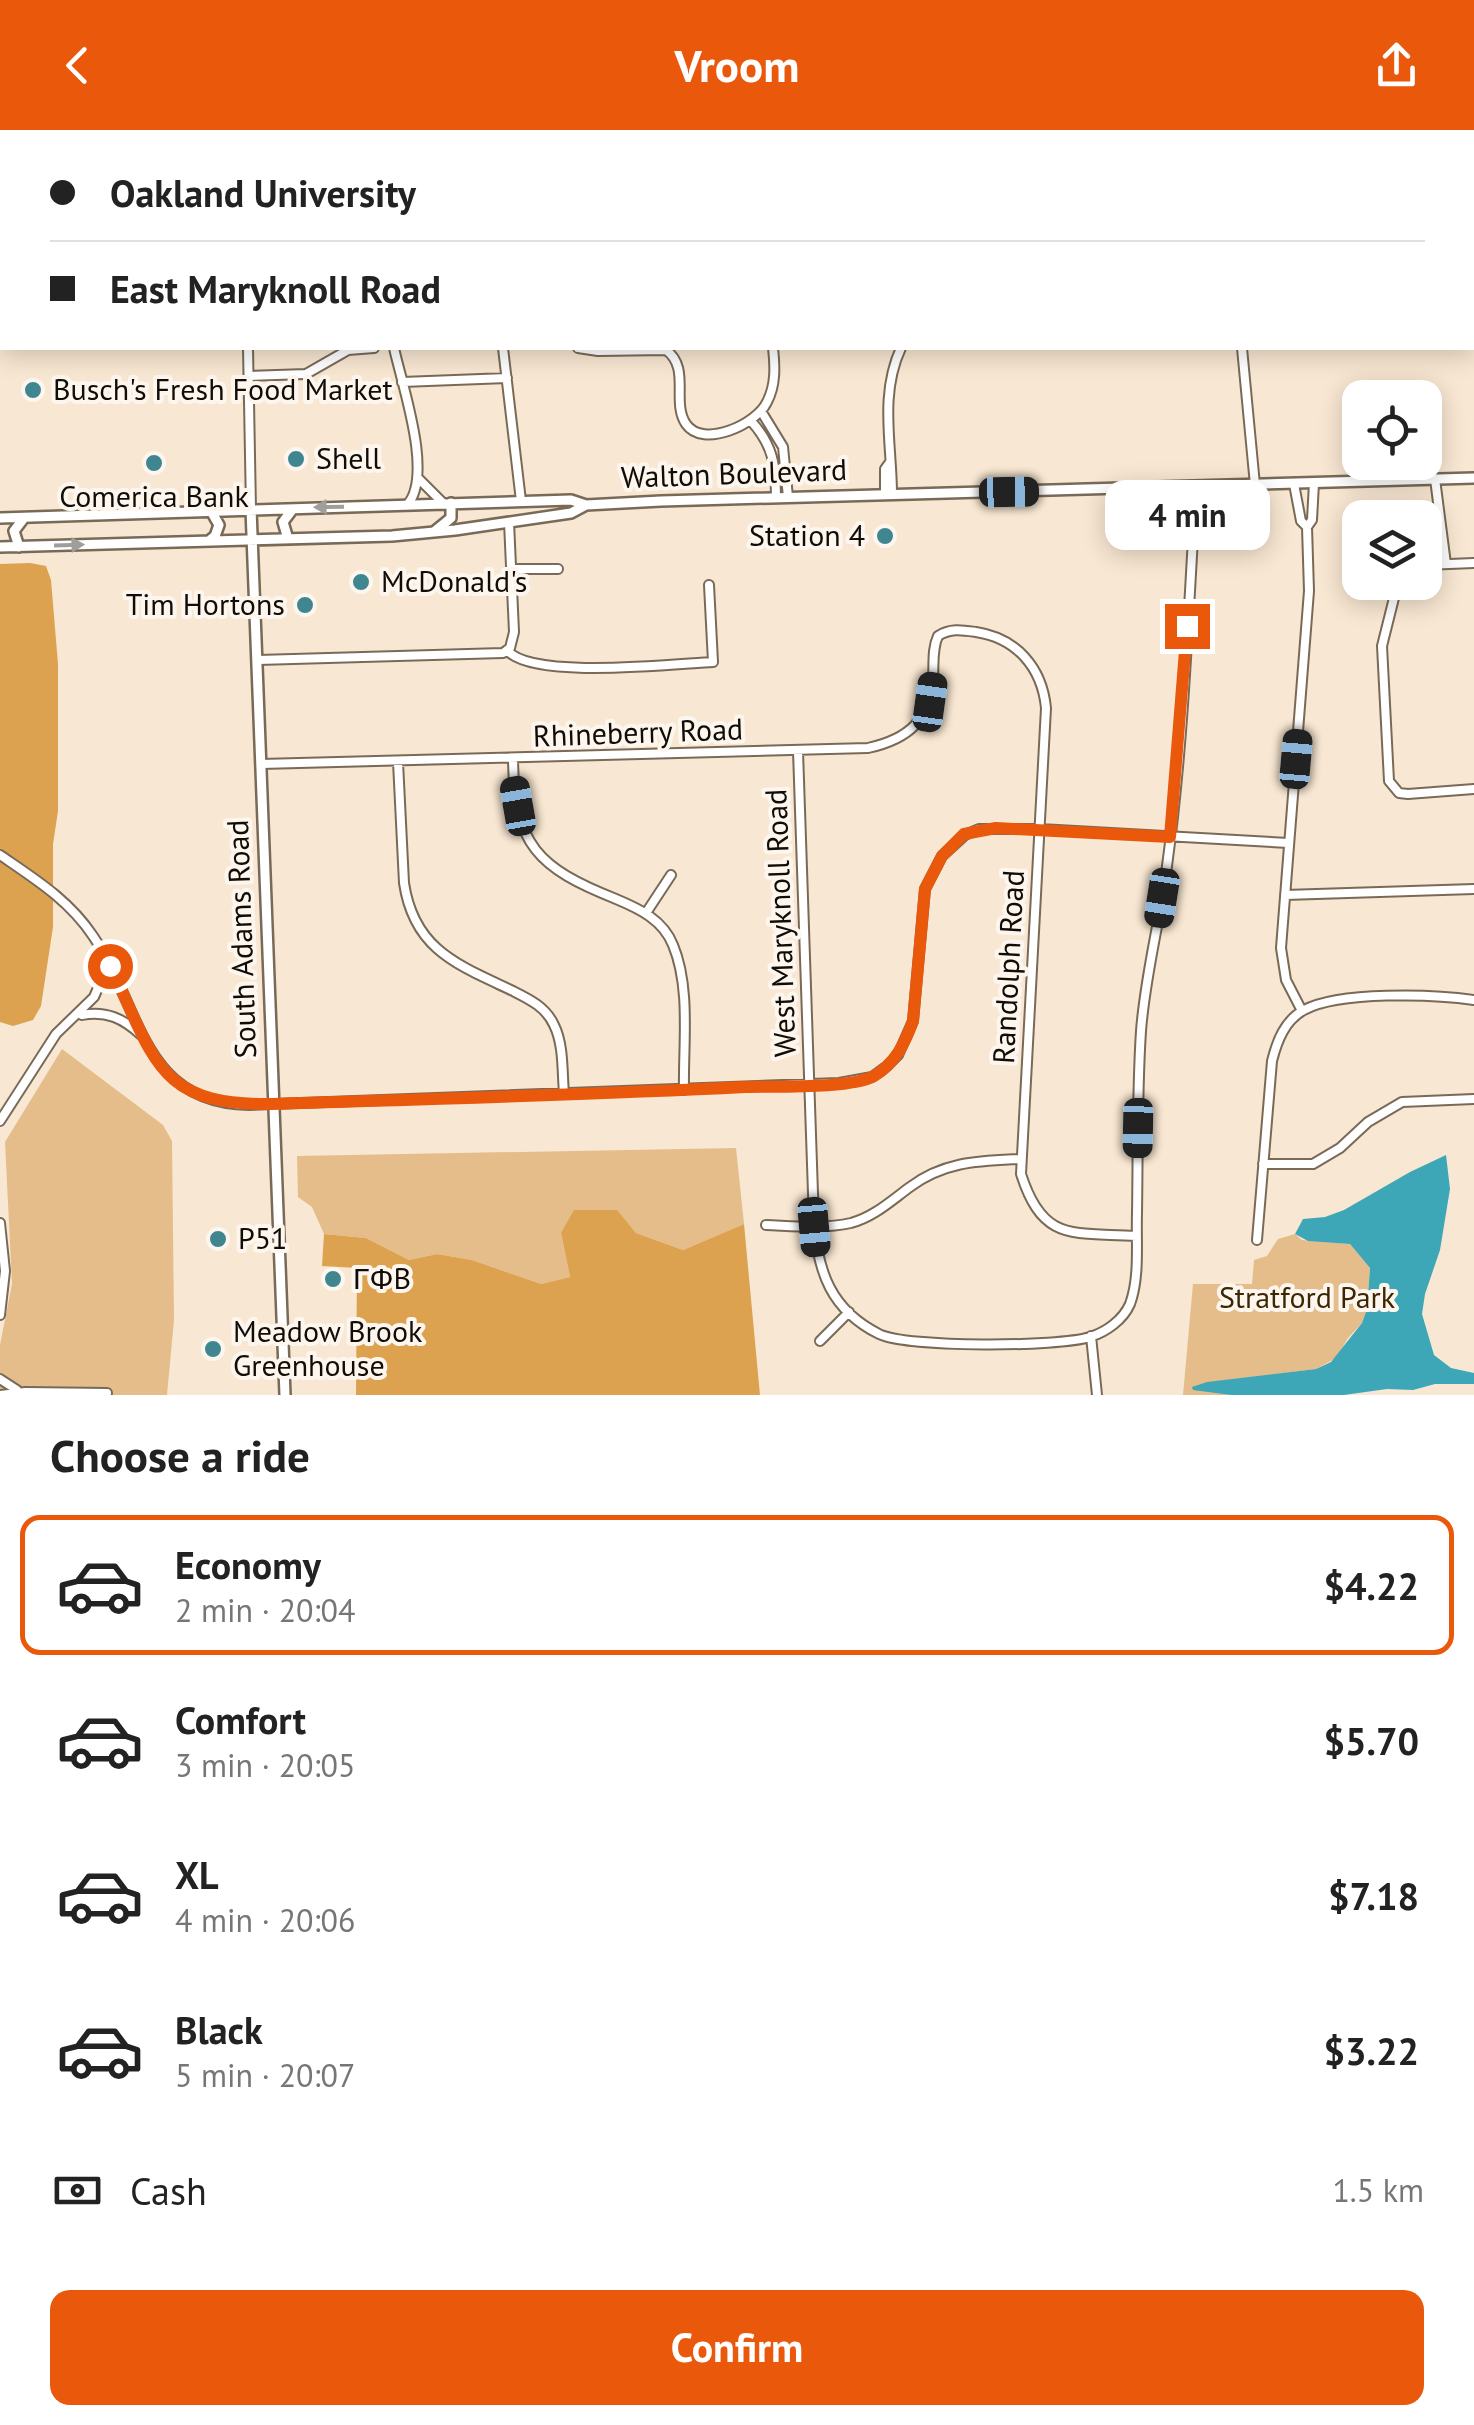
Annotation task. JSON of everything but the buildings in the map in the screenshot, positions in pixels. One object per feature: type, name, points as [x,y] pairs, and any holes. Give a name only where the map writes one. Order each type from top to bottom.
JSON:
[{"type":"main road","name":"Walton Boulevard","points":[[1442,479],[1474,478]]},
{"type":"main road","name":"Walton Boulevard","points":[[0,548],[432,533],[570,513],[586,505],[1405,480]]},
{"type":"main road","points":[[0,518],[521,501],[571,500],[586,505]]},
{"type":"main road","points":[[532,519],[537,509],[534,501]]},
{"type":"main road","points":[[432,533],[451,518],[447,503]]},
{"type":"main road","points":[[288,539],[283,522],[295,508]]},
{"type":"main road","name":"South Adams Road","points":[[251,509],[284,1395]]},
{"type":"main road","points":[[208,542],[216,536],[219,525],[212,511]]},
{"type":"main road","points":[[19,547],[14,531],[24,518]]},
{"type":"street","points":[[248,350],[251,509]]},
{"type":"street","points":[[249,376],[306,374],[342,350]]},
{"type":"street","points":[[394,350],[416,444],[419,479],[407,505]]},
{"type":"street","points":[[503,350],[521,501]]},
{"type":"street","points":[[591,350],[666,350],[678,366],[687,426],[700,432],[723,432],[752,421],[761,412],[774,382],[772,350]]},
{"type":"street","points":[[889,495],[890,379],[900,350]]},
{"type":"street","points":[[1242,350],[1255,485]]},
{"type":"street","points":[[402,382],[507,378]]},
{"type":"street","points":[[761,412],[783,447],[782,497]]},
{"type":"street","points":[[752,421],[775,460],[782,497]]},
{"type":"street","points":[[419,479],[447,503]]},
{"type":"street","points":[[1435,480],[1446,564]]},
{"type":"street","points":[[1302,1011],[1281,960],[1309,591],[1307,527],[1312,520],[1314,483]]},
{"type":"street","points":[[1294,484],[1301,521],[1307,527]]},
{"type":"street","points":[[1096,1395],[1092,1336],[1113,1326],[1130,1304],[1143,1010],[1170,837],[1196,488]]},
{"type":"street","points":[[506,650],[514,632],[509,522]]},
{"type":"street","points":[[1442,564],[1474,563]]},
{"type":"street","points":[[511,569],[558,570]]},
{"type":"street","points":[[506,650],[517,660],[563,668],[713,662],[709,585]]},
{"type":"street","points":[[1394,600],[1382,646],[1389,782],[1393,789],[1408,794],[1474,789]]},
{"type":"street","name":"Randolph Road","points":[[938,636],[959,630],[995,635],[1015,646],[1033,667],[1044,694],[1020,1159],[1028,1196],[1045,1222],[1064,1230],[1136,1236]]},
{"type":"street","name":"Rhineberry Road","points":[[261,764],[868,748],[893,742],[911,730],[930,702],[938,636]]},
{"type":"street","points":[[258,660],[492,654],[506,650]]},
{"type":"street","name":"West Maryknoll Road","points":[[798,751],[814,1227],[826,1284],[848,1312],[879,1334],[912,1342],[1058,1343],[1092,1336]]},
{"type":"street","points":[[513,759],[522,824],[536,850],[560,874],[646,913],[668,935],[681,971],[684,1090]]},
{"type":"street","points":[[398,762],[404,883],[416,924],[456,965],[533,1001],[548,1015],[560,1048],[564,1094]]},
{"type":"street","points":[[0,856],[58,896],[100,947],[147,1042],[170,1078],[195,1095],[223,1103],[272,1104],[684,1090],[872,1077],[898,1055],[913,1021],[925,889],[948,848],[964,834],[979,829],[1040,829],[1288,843]]},
{"type":"street","points":[[646,913],[671,875]]},
{"type":"street","points":[[1285,896],[1474,889]]},
{"type":"street","points":[[0,1121],[56,1034],[92,1002],[102,970],[100,947]]},
{"type":"street","points":[[1257,1240],[1272,1061],[1278,1040],[1302,1011],[1334,1001],[1366,998],[1426,996],[1474,1000]]},
{"type":"street","points":[[78,1016],[100,1013],[117,1018],[147,1042]]},
{"type":"street","points":[[1263,1164],[1313,1164],[1340,1148],[1368,1122],[1402,1102],[1474,1099]]},
{"type":"street","points":[[766,1226],[814,1227],[864,1218],[910,1186],[957,1163],[1020,1159]]},
{"type":"street","points":[[0,1225],[4,1281],[0,1315]]},
{"type":"street","points":[[820,1342],[848,1312]]},
{"type":"street","points":[[0,1379],[25,1392]]},
{"type":"street","points":[[0,1395],[107,1394]]},
{"type":"green space","points":[[62,1049],[163,1125],[172,1141],[174,1320],[167,1395],[0,1395],[0,1345],[12,1284],[5,1142]]},
{"type":"green space","points":[[736,1148],[744,1224],[683,1250],[636,1233],[616,1210],[561,1233],[570,1277],[541,1284],[472,1260],[437,1254],[409,1260],[366,1238],[324,1234],[312,1207],[298,1197],[297,1156]]},
{"type":"green space","name":"Stratford Park","points":[[1295,1234],[1302,1240],[1350,1244],[1370,1268],[1362,1323],[1336,1358],[1316,1369],[1220,1381],[1195,1390],[1231,1395],[1183,1395],[1193,1284],[1252,1284],[1254,1260],[1267,1256],[1278,1239]]},
{"type":"shaded area","points":[[0,564],[46,566],[51,580],[58,664],[58,811],[53,844],[53,927],[41,1006],[33,1020],[13,1026],[0,1022]]},
{"type":"shaded area","points":[[574,1210],[617,1210],[636,1233],[683,1250],[744,1224],[760,1395],[356,1395],[357,1268],[322,1266],[324,1234],[366,1238],[409,1260],[437,1254],[472,1260],[541,1284],[570,1277],[561,1233]]},
{"type":"water","points":[[1446,1155],[1450,1189],[1440,1250],[1422,1314],[1434,1355],[1451,1368],[1474,1373],[1474,1384],[1435,1384],[1413,1390],[1344,1395],[1231,1395],[1193,1390],[1192,1387],[1207,1382],[1316,1369],[1331,1362],[1362,1323],[1370,1268],[1350,1244],[1308,1241],[1295,1234],[1303,1219],[1344,1210]]},
{"type":"place","name":"Busch's Fresh Food Market","points":[[33,390]]},
{"type":"place","name":"Shell","points":[[296,459]]},
{"type":"place","name":"Comerica Bank","points":[[154,463]]},
{"type":"place","name":"Station 4","points":[[885,536]]},
{"type":"place","name":"McDonald's","points":[[361,582]]},
{"type":"place","name":"Tim Hortons","points":[[305,605]]},
{"type":"place","name":"P51","points":[[218,1239]]},
{"type":"place","name":"ΓΦB","points":[[333,1279]]},
{"type":"place","name":"Meadow Brook Greenhouse","points":[[213,1349]]},
{"type":"route","points":[[110,966],[163,1070],[188,1091],[223,1103],[709,1089],[839,1083],[872,1077],[898,1055],[907,1039],[913,1021],[925,889],[942,856],[964,834],[996,828],[1170,837],[1187,626]]}]
